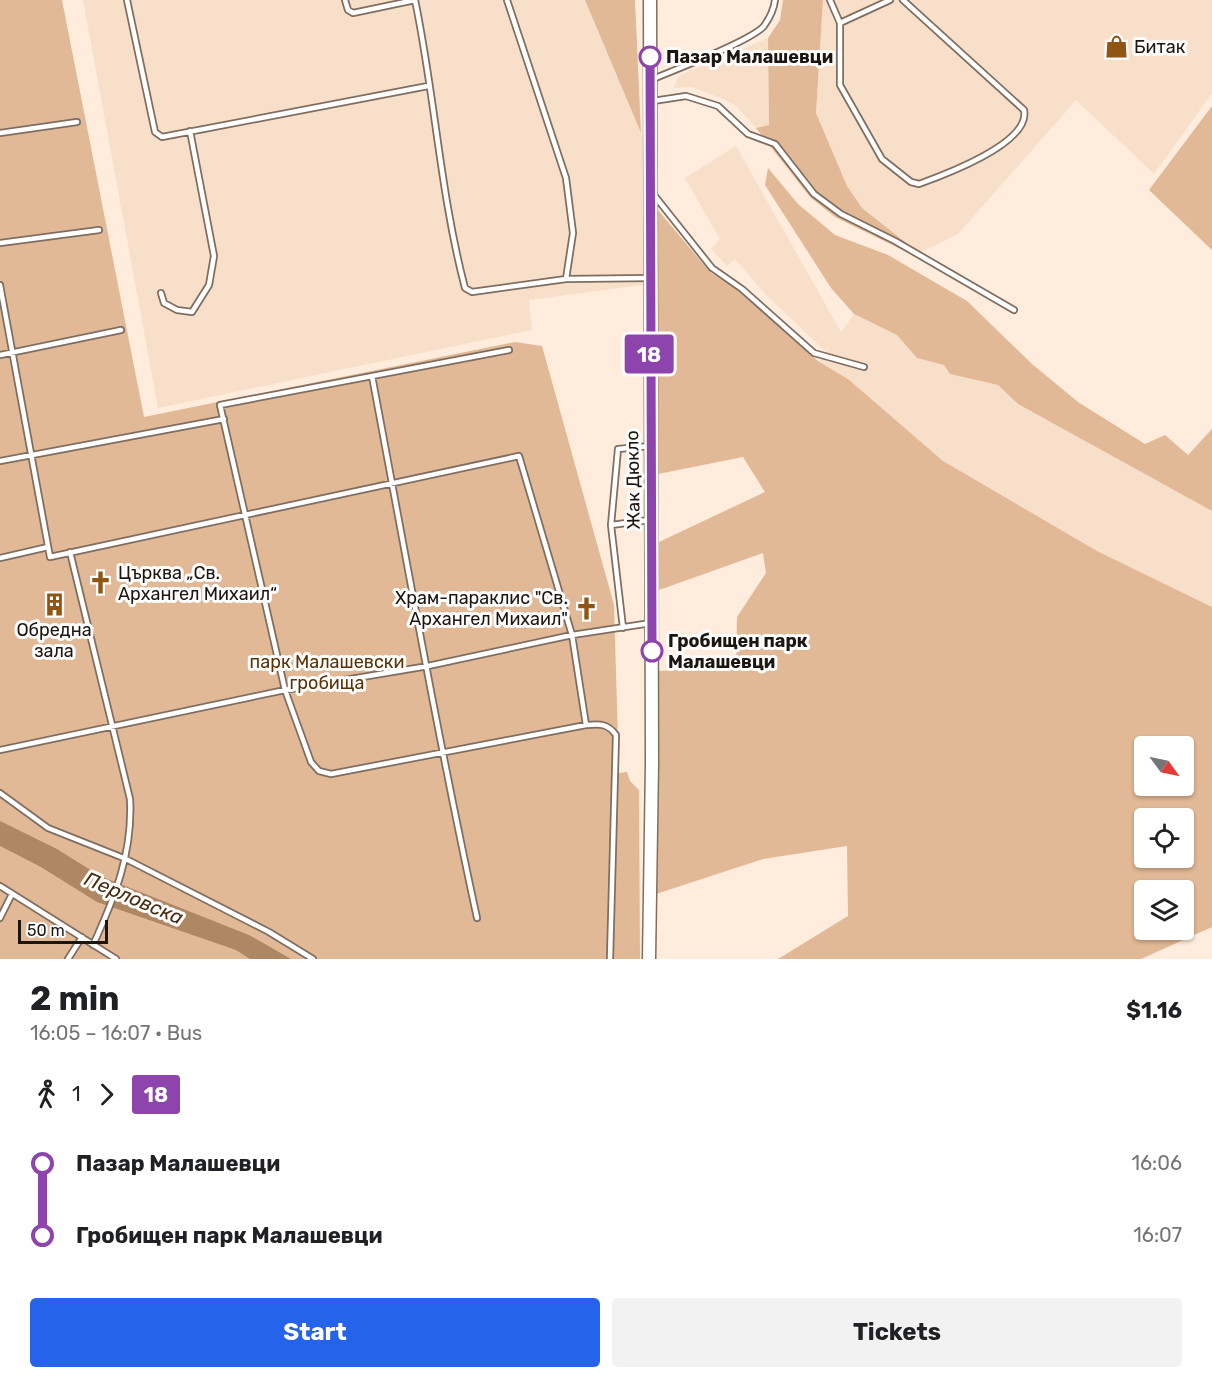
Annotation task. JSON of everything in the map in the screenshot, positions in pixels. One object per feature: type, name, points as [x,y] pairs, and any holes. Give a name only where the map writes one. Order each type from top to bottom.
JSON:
[{"type":"street","name":"Жак Дюкло","points":[[649,959],[652,622],[650,0]]},
{"type":"lane","points":[[127,0],[155,132],[162,137],[428,86]]},
{"type":"lane","points":[[345,0],[348,10],[353,13],[415,0],[427,58],[428,86],[452,239],[465,288],[472,292],[566,279],[650,278]]},
{"type":"lane","points":[[507,0],[566,178],[573,233],[566,279]]},
{"type":"lane","points":[[650,80],[725,48],[762,28],[775,0]]},
{"type":"lane","points":[[830,0],[840,22],[840,86],[882,159],[911,182],[919,184],[993,152],[1019,130],[1025,117],[1024,110],[903,0]]},
{"type":"lane","points":[[840,22],[890,0]]},
{"type":"lane","points":[[650,101],[686,96],[718,106],[748,134],[775,144],[814,194],[841,214],[1014,310]]},
{"type":"lane","points":[[0,133],[77,122]]},
{"type":"lane","points":[[161,293],[164,303],[177,310],[192,312],[209,285],[214,256],[190,131]]},
{"type":"lane","points":[[650,191],[712,268],[742,289],[814,353],[864,367]]},
{"type":"lane","points":[[0,243],[99,230]]},
{"type":"lane","points":[[0,285],[50,557],[519,456],[572,635],[586,725]]},
{"type":"lane","points":[[0,355],[121,330]]},
{"type":"lane","points":[[509,350],[220,405],[285,690],[310,762],[319,771],[331,774],[442,755],[586,725],[601,724],[611,728],[616,735],[610,959]]},
{"type":"lane","points":[[372,376],[428,666],[442,755],[477,918]]},
{"type":"lane","points":[[0,461],[224,419]]},
{"type":"lane","points":[[623,628],[611,525],[618,448],[651,446]]},
{"type":"lane","points":[[611,525],[651,520]]},
{"type":"lane","points":[[0,558],[48,547]]},
{"type":"lane","points":[[70,552],[130,799],[132,826],[126,859],[93,945]]},
{"type":"lane","points":[[0,750],[285,690],[428,666],[572,635],[652,622]]},
{"type":"lane","points":[[0,793],[48,828],[126,859],[269,932],[313,959]]},
{"type":"lane","points":[[0,886],[116,959]]},
{"type":"lane","points":[[0,918],[12,894]]},
{"type":"lane","points":[[68,959],[82,938]]},
{"type":"shaded area","points":[[83,0],[585,0],[651,157],[650,284],[529,300],[532,330],[158,408]]},
{"type":"shaded area","points":[[823,0],[1212,0],[1212,93],[1154,174],[1076,100],[958,234],[919,253],[862,208],[847,186],[816,113]]},
{"type":"shaded area","points":[[768,38],[769,125],[756,128],[736,106],[723,99],[692,87],[674,88],[678,76]]},
{"type":"shaded area","points":[[736,146],[841,332],[854,314],[897,335],[917,358],[944,365],[950,374],[998,385],[1018,404],[1212,511],[1212,607],[1097,551],[943,461],[848,379],[819,361],[832,344],[825,351],[765,294],[735,259],[727,266],[711,249],[720,239],[685,178]]},
{"type":"green space","name":"парк Малашевски гробища","points":[[0,0],[62,0],[144,417],[515,342],[542,346],[614,605],[619,773],[627,772],[630,781],[639,790],[640,959],[0,959]]},
{"type":"green space","points":[[585,0],[635,0],[641,133]]},
{"type":"green space","points":[[783,0],[823,0],[816,113],[847,186],[862,208],[919,253],[915,256],[835,217],[810,197],[756,128],[769,125],[768,38],[780,20]]},
{"type":"green space","points":[[1212,106],[1212,250],[1149,190]]},
{"type":"green space","points":[[768,168],[798,204],[835,235],[888,255],[967,301],[1032,364],[1078,402],[1145,444],[1165,435],[1188,455],[1212,429],[1212,511],[1018,404],[998,385],[950,374],[944,365],[917,358],[897,335],[854,314],[831,288],[765,185]]},
{"type":"green space","points":[[657,209],[711,273],[742,292],[818,361],[848,379],[943,461],[1097,551],[1212,607],[1212,927],[1194,935],[1194,880],[1134,880],[1134,940],[1183,940],[1141,959],[778,959],[848,916],[847,846],[763,859],[656,894],[658,671],[736,667],[737,617],[766,573],[763,553],[659,590],[659,542],[765,492],[743,457],[658,474]]},
{"type":"water","name":"Перловска","points":[[0,821],[57,849],[100,876],[249,935],[291,959],[250,959],[236,950],[97,902],[41,867],[0,846]]},
{"type":"bus line","name":"18","points":[[650,57],[649,324],[652,651]]},
{"type":"place","name":"Битак","points":[[1116,47]]},
{"type":"place","name":"Пазар Малашевци","points":[[650,57]]},
{"type":"place","name":"Църква „Св. Архангел Михаил“","points":[[100,583]]},
{"type":"place","name":"Обредна зала","points":[[54,604]]},
{"type":"place","name":"Храм-параклис \"Св. Архангел Михаил\"","points":[[586,608]]},
{"type":"place","name":"Гробищен парк Малашевци","points":[[652,651]]}]
